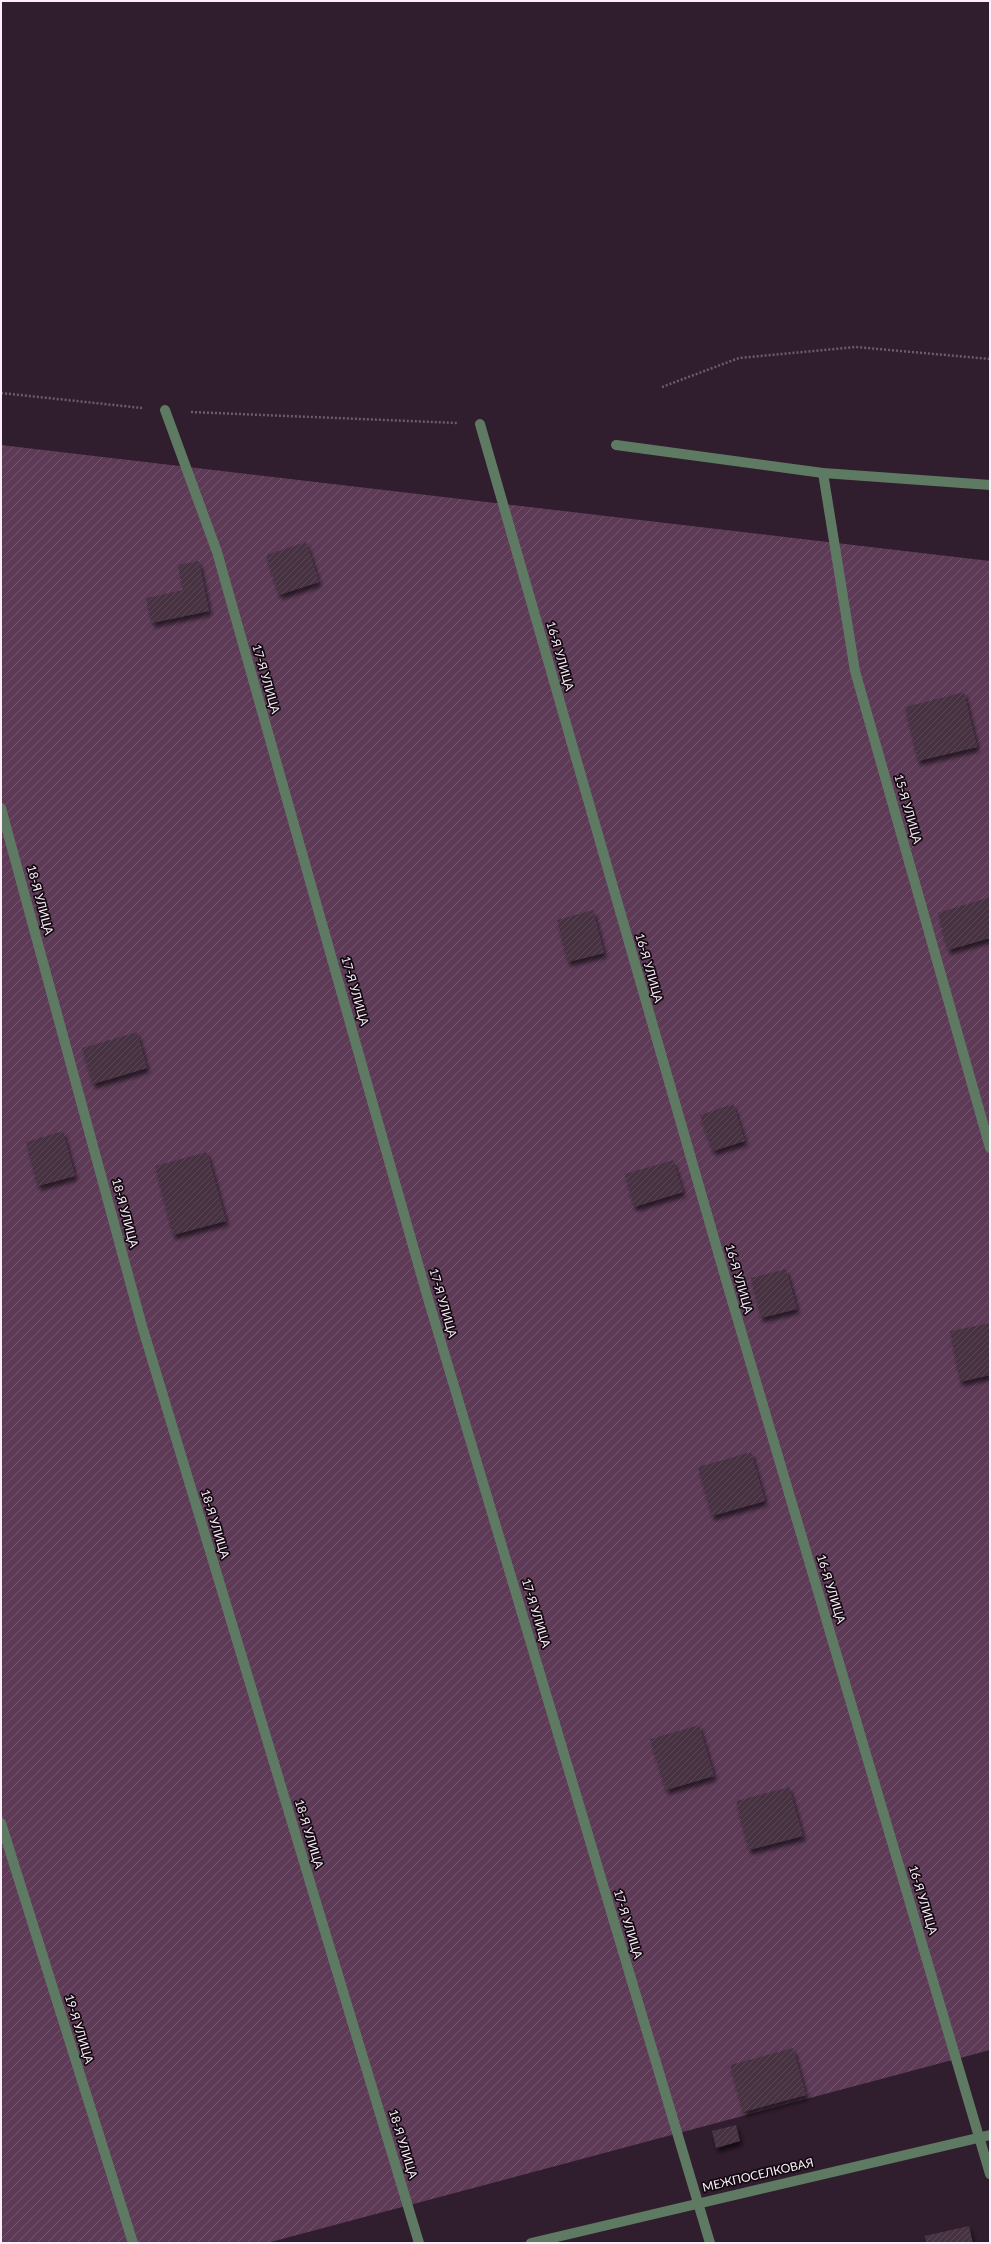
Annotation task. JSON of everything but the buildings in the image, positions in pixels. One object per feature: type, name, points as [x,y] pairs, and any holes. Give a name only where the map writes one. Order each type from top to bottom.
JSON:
[{"type":"street","name":"17-Я УЛИЦА","points":[[165,410],[216,552],[429,1300],[710,2243]]},
{"type":"street","name":"16-Я УЛИЦА","points":[[480,424],[726,1280],[985,2137],[990,2174]]},
{"type":"street","points":[[616,445],[823,473],[990,486]]},
{"type":"street","name":"15-Я УЛИЦА","points":[[823,473],[855,671],[990,1148]]},
{"type":"street","name":"18-Я УЛИЦА","points":[[1,808],[142,1326],[419,2243]]},
{"type":"street","name":"19-Я УЛИЦА","points":[[1,1823],[133,2243]]},
{"type":"street","name":"МЕЖПОСЕЛКОВАЯ","points":[[531,2243],[698,2202],[985,2137]]},
{"type":"path","points":[[662,387],[739,358],[856,347],[990,359]]},
{"type":"path","points":[[1,393],[165,410],[480,424]]},
{"type":"shaded area","points":[[1,445],[990,561],[990,2050],[267,2243],[1,2243]]}]
